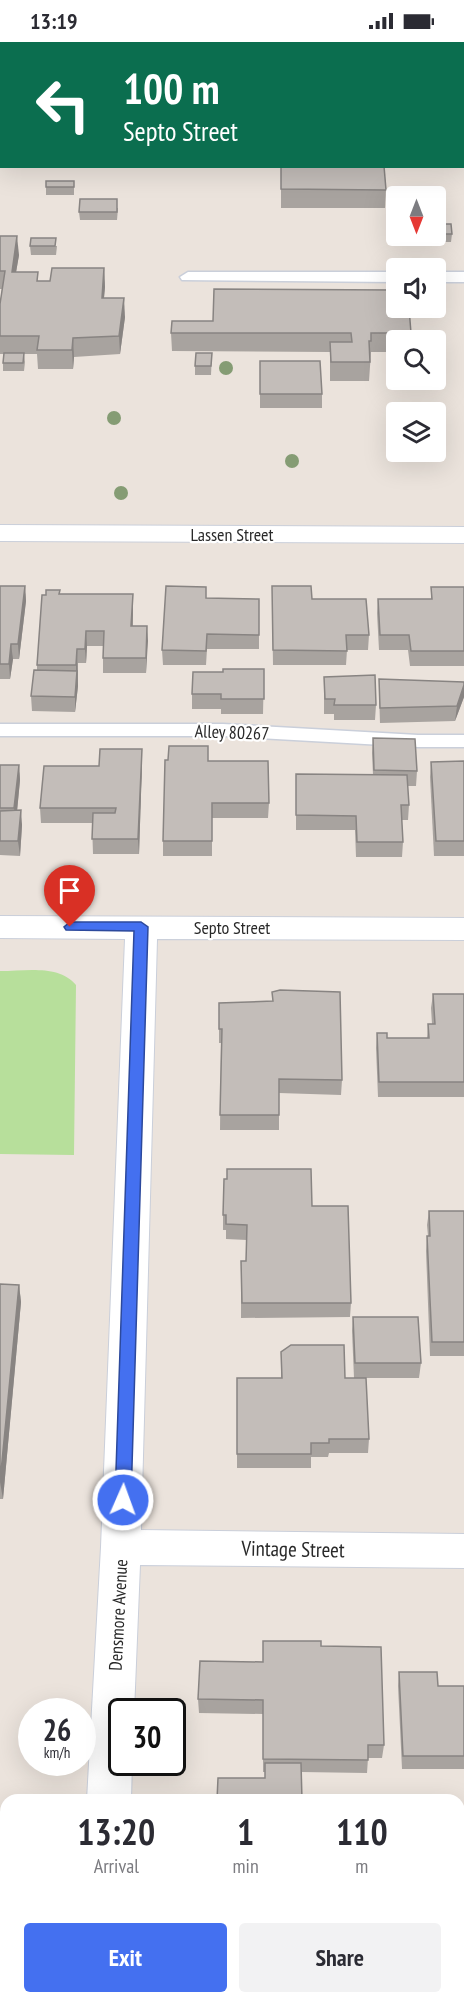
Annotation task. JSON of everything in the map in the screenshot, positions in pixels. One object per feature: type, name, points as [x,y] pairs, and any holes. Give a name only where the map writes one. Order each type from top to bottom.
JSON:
[{"type":"street","name":"Lassen Street","points":[[0,533],[464,535]]},
{"type":"street","name":"Septo Street","points":[[0,927],[464,929]]},
{"type":"street","name":"Densmore Avenue","points":[[109,1794],[121,1547],[141,927]]},
{"type":"street","name":"Vintage Street","points":[[121,1547],[464,1551]]},
{"type":"lane","points":[[188,277],[386,277]]},
{"type":"lane","points":[[446,277],[464,277]]},
{"type":"lane","name":"Alley 80267","points":[[0,730],[222,730],[418,741],[464,741]]},
{"type":"green space","points":[[0,971],[51,971],[69,978],[76,985],[74,1155],[0,1154]]},
{"type":"building","points":[[281,168],[384,168],[386,190],[281,189]]},
{"type":"building","points":[[46,181],[74,181],[74,187],[46,187]]},
{"type":"building","points":[[80,199],[117,199],[117,212],[79,212]]},
{"type":"building","points":[[446,224],[451,224],[452,234],[446,234]]},
{"type":"building","points":[[0,236],[17,236],[12,272],[38,272],[37,281],[50,281],[52,268],[104,268],[102,298],[124,298],[119,336],[73,338],[72,350],[37,350],[39,336],[0,336],[0,304],[5,271],[0,271]]},
{"type":"building","points":[[31,238],[56,238],[55,246],[30,246]]},
{"type":"building","points":[[214,289],[386,290],[386,318],[410,318],[411,330],[386,330],[386,333],[371,333],[370,362],[331,362],[330,342],[352,342],[351,333],[171,333],[172,321],[213,321]]},
{"type":"building","points":[[4,353],[24,353],[23,363],[3,363]]},
{"type":"building","points":[[196,353],[212,353],[211,366],[195,366]]},
{"type":"building","points":[[260,361],[320,361],[322,394],[260,394]]},
{"type":"building","points":[[0,586],[25,586],[18,644],[11,644],[9,664],[0,664]]},
{"type":"building","points":[[166,586],[206,587],[206,598],[259,599],[259,635],[207,634],[206,651],[162,650]]},
{"type":"building","points":[[272,586],[311,586],[312,599],[366,599],[369,635],[346,635],[347,651],[273,650]]},
{"type":"building","points":[[431,587],[464,587],[464,651],[411,651],[409,635],[380,635],[378,599],[432,599]]},
{"type":"building","points":[[46,590],[60,590],[59,594],[133,594],[131,626],[147,626],[146,658],[103,658],[104,631],[86,631],[85,649],[77,649],[76,665],[37,665],[42,595],[46,595]]},
{"type":"building","points":[[223,669],[264,669],[264,699],[221,699],[221,694],[192,694],[193,672],[223,672]]},
{"type":"building","points":[[34,670],[77,671],[75,697],[31,696]]},
{"type":"building","points":[[375,675],[376,705],[334,705],[335,699],[325,699],[324,677]]},
{"type":"building","points":[[379,679],[464,682],[464,685],[457,706],[380,708]]},
{"type":"building","points":[[373,738],[415,739],[417,771],[374,770]]},
{"type":"building","points":[[169,746],[208,746],[208,761],[268,761],[269,803],[212,803],[212,841],[163,841],[165,760],[168,760]]},
{"type":"building","points":[[100,749],[142,749],[138,839],[92,839],[93,813],[115,813],[116,808],[40,808],[44,766],[99,766]]},
{"type":"building","points":[[464,761],[464,841],[436,841],[431,762]]},
{"type":"building","points":[[0,765],[19,765],[14,808],[0,808]]},
{"type":"building","points":[[296,774],[407,775],[409,805],[401,805],[403,842],[357,842],[356,816],[296,815]]},
{"type":"building","points":[[21,810],[18,841],[0,841],[0,811]]},
{"type":"building","points":[[280,990],[340,992],[342,1080],[279,1079],[279,1115],[220,1115],[222,1029],[219,1029],[219,1003],[273,1001],[272,992]]},
{"type":"building","points":[[433,994],[464,994],[464,1082],[379,1082],[377,1033],[387,1033],[387,1038],[429,1038],[428,1024],[435,1024]]},
{"type":"building","points":[[227,1169],[311,1169],[312,1206],[348,1206],[351,1303],[242,1303],[241,1261],[246,1261],[247,1225],[226,1224],[226,1215],[223,1215],[224,1179],[227,1179]]},
{"type":"building","points":[[429,1211],[464,1211],[464,1342],[432,1342],[427,1236],[430,1236]]},
{"type":"building","points":[[0,1284],[19,1285],[0,1482]]},
{"type":"building","points":[[353,1317],[418,1317],[421,1363],[355,1363]]},
{"type":"building","points":[[291,1345],[344,1345],[345,1378],[366,1378],[369,1439],[329,1439],[329,1443],[311,1443],[311,1454],[237,1454],[237,1378],[282,1378],[281,1352]]},
{"type":"building","points":[[263,1641],[321,1641],[321,1646],[381,1647],[384,1745],[368,1745],[368,1760],[263,1759],[263,1700],[198,1699],[200,1661],[263,1662]]},
{"type":"building","points":[[399,1672],[437,1672],[438,1686],[464,1686],[464,1756],[403,1756]]},
{"type":"building","points":[[265,1763],[301,1763],[302,1794],[217,1794],[218,1778],[265,1778]]},
{"type":"route","points":[[70,927],[141,927],[123,1500]]}]
